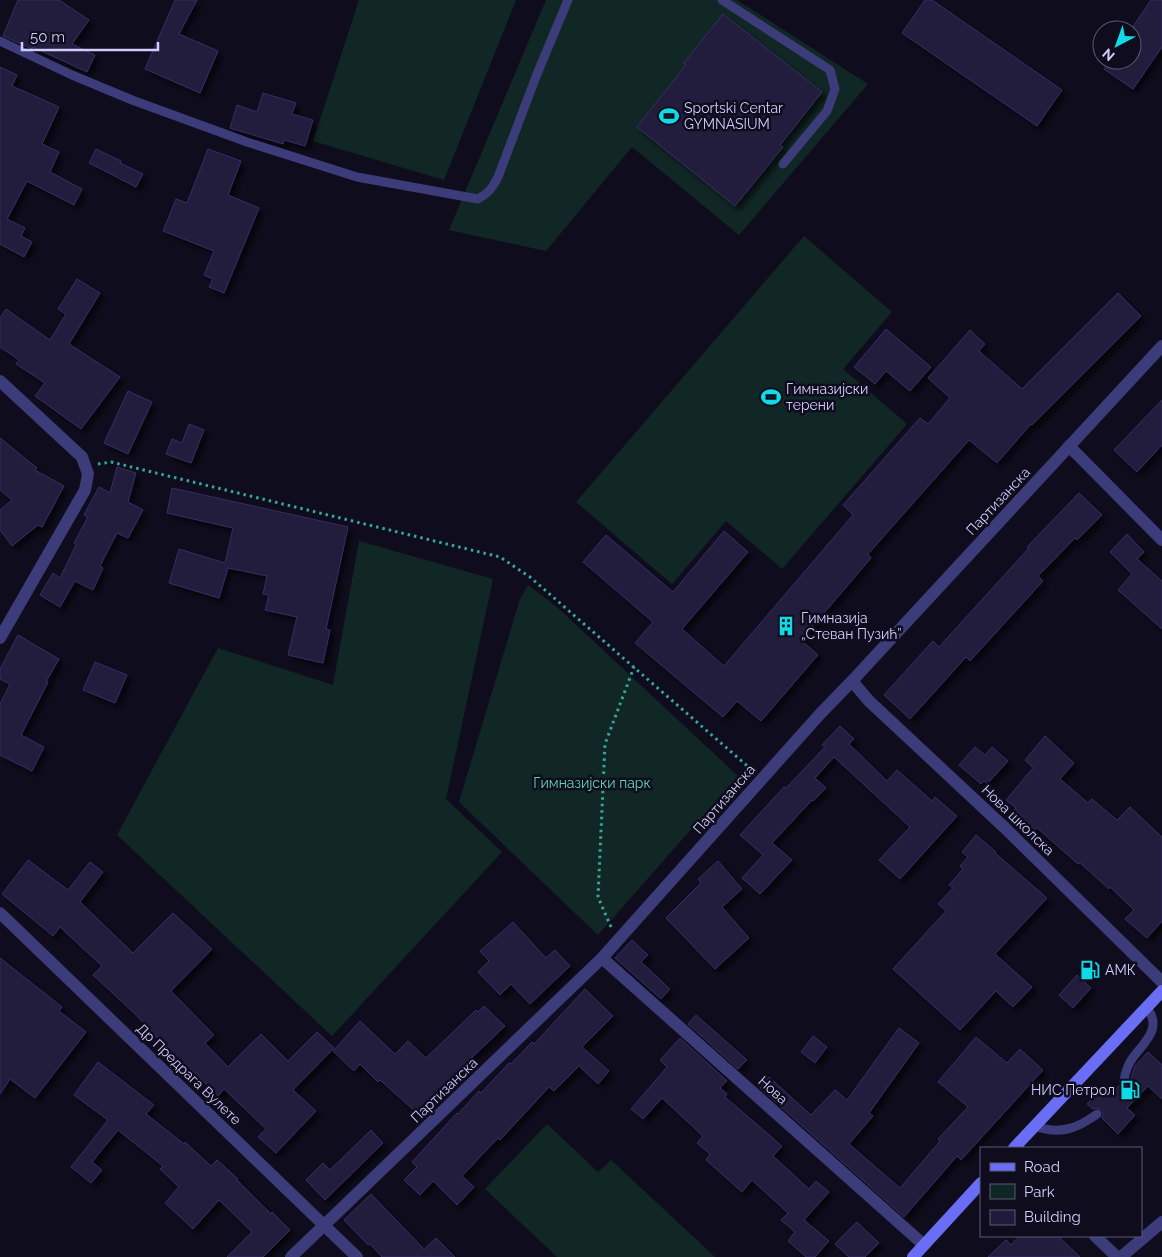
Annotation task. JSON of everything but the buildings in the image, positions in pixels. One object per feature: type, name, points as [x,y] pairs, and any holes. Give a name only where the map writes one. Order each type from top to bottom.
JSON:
[{"type":"street","name":"Партизанска","points":[[291,1257],[602,958],[820,714],[852,682],[1162,346]]},
{"type":"street","points":[[0,381],[82,457],[87,466],[88,474],[85,490],[0,638]]},
{"type":"street","points":[[1069,446],[1162,540]]},
{"type":"street","name":"Нова школска","points":[[852,682],[869,701],[998,821],[1162,982]]},
{"type":"street","name":"Др Предрага Вулете","points":[[0,913],[357,1257]]},
{"type":"street","name":"Нова","points":[[602,958],[924,1245]]},
{"type":"street","points":[[1015,1147],[1162,991]]},
{"type":"street","points":[[913,1257],[980,1185]]},
{"type":"street","points":[[1121,1257],[1162,1222]]},
{"type":"street","points":[[1096,1237],[1117,1257]]},
{"type":"lane","points":[[0,41],[132,100],[247,142],[357,177],[478,200],[494,186],[568,0]]},
{"type":"lane","points":[[722,0],[830,70],[835,89],[827,111],[783,164]]},
{"type":"lane","points":[[1124,1082],[1129,1064],[1154,1032],[1155,1022],[1147,1008]]},
{"type":"lane","points":[[1035,1126],[1051,1130],[1068,1130],[1086,1123],[1097,1114]]},
{"type":"path","points":[[87,466],[111,462],[500,557],[530,577],[762,778]]},
{"type":"path","points":[[618,941],[598,897],[605,744],[634,667]]},
{"type":"green space","points":[[359,0],[516,0],[444,180],[313,141]]},
{"type":"green space","name":"Sportski Centar GYMNASIUM","points":[[546,0],[737,0],[868,84],[739,235],[632,147],[546,251],[449,230]]},
{"type":"green space","name":"Гимназијски терени","points":[[804,236],[892,312],[843,369],[907,424],[782,569],[726,521],[672,584],[576,502]]},
{"type":"green space","points":[[359,541],[493,579],[446,799],[502,852],[332,1036],[117,835],[218,648],[333,685]]},
{"type":"green space","name":"Гимназијски парк","points":[[528,585],[558,608],[738,776],[598,935],[459,802],[520,599]]},
{"type":"green space","points":[[547,1124],[598,1172],[611,1160],[715,1257],[557,1257],[485,1189]]},
{"type":"place","name":"Sportski Centar GYMNASIUM","points":[[669,116]]},
{"type":"place","name":"Гимназијски терени","points":[[771,397]]},
{"type":"place","name":"Гимназија „Стеван Пузић”","points":[[786,626]]},
{"type":"place","name":"АМК","points":[[1090,970]]},
{"type":"place","name":"НИС Петрол","points":[[1130,1090]]}]
